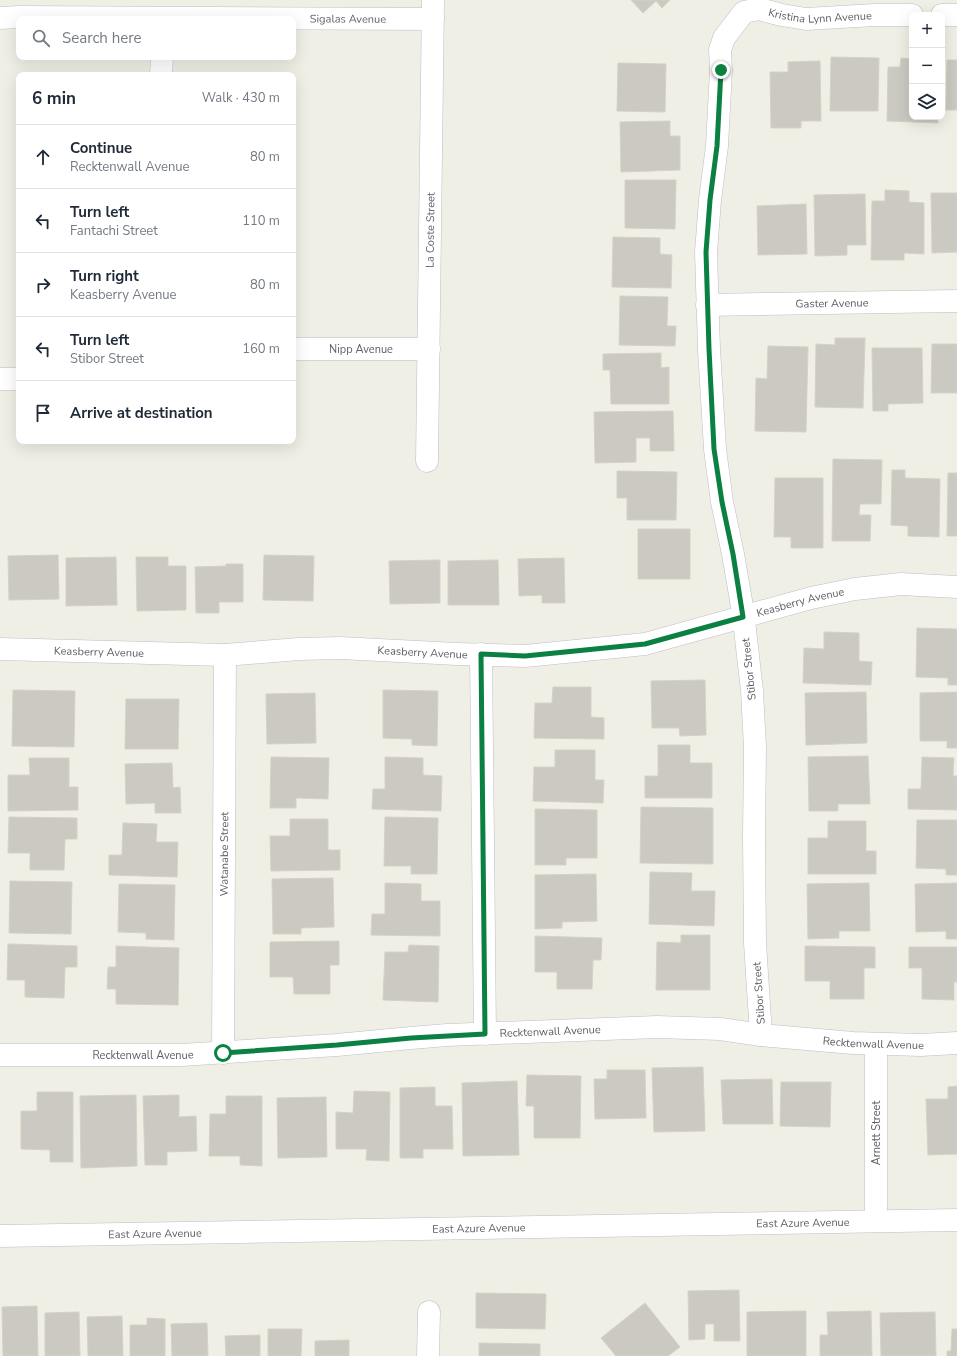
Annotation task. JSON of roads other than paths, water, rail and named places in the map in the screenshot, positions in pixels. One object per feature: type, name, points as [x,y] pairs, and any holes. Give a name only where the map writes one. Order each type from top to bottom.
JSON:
[{"type":"street","name":"Sigalas Avenue","points":[[16,9],[130,16]]},
{"type":"street","name":"Sigalas Avenue","points":[[222,16],[433,9]]},
{"type":"street","name":"La Coste Street","points":[[427,461],[433,9]]},
{"type":"street","name":"Kristina Lynn Avenue","points":[[734,23],[744,12],[759,9],[806,19],[874,15],[909,15]]},
{"type":"street","points":[[945,15],[957,15]]},
{"type":"street","name":"Stibor Street","points":[[734,23],[724,38],[720,50],[721,70],[718,139],[710,200],[706,252],[707,305],[714,449],[743,617],[752,691],[755,943],[761,1035]]},
{"type":"street","points":[[162,60],[162,72]]},
{"type":"street","name":"Gaster Avenue","points":[[707,305],[957,301]]},
{"type":"street","name":"Nipp Avenue","points":[[296,348],[429,350]]},
{"type":"street","points":[[0,379],[16,379]]},
{"type":"street","name":"Keasberry Avenue","points":[[0,649],[225,655],[299,649],[340,648],[525,656],[645,644],[811,598],[854,589],[901,584],[957,587]]},
{"type":"street","points":[[481,654],[485,1034]]},
{"type":"street","name":"Watanabe Street","points":[[223,1053],[225,655]]},
{"type":"street","name":"Recktenwall Avenue","points":[[0,1056],[181,1055],[337,1045],[411,1038],[657,1027],[720,1030],[853,1043],[921,1045],[957,1042]]},
{"type":"street","name":"Arnett Street","points":[[876,1044],[876,1221]]},
{"type":"street","name":"East Azure Avenue","points":[[0,1236],[957,1220]]},
{"type":"street","points":[[428,1356],[429,1312]]}]
